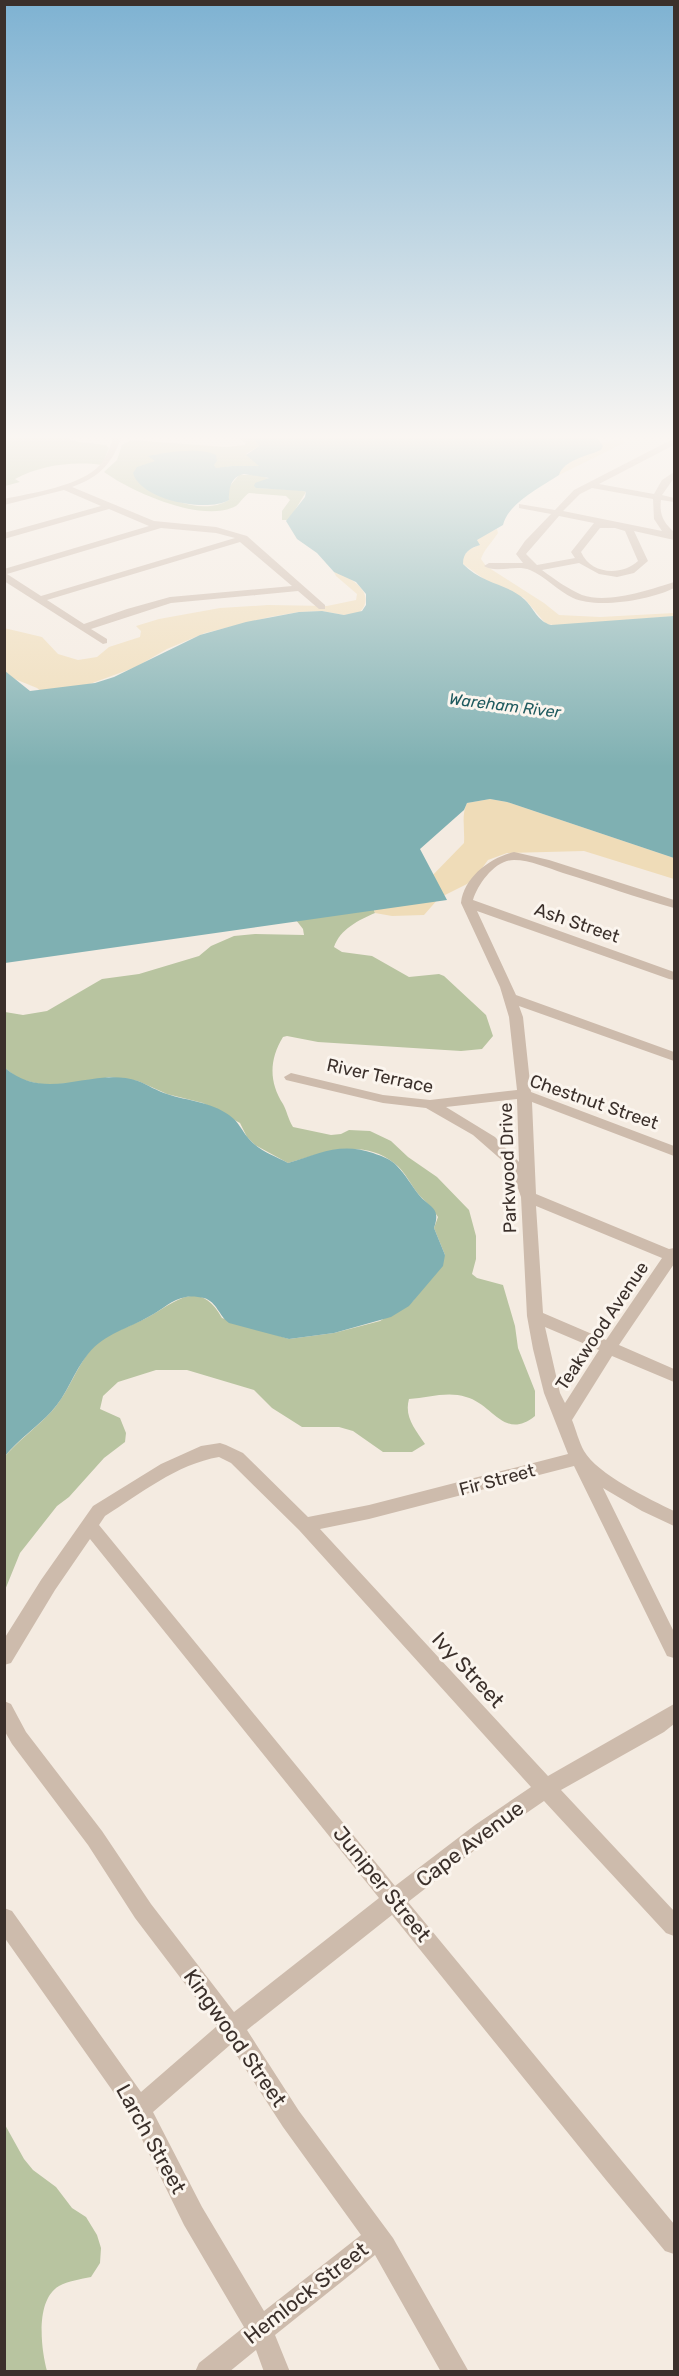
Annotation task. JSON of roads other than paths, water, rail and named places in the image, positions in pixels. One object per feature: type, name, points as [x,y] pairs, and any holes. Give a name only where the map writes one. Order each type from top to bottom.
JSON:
[{"type":"street","points":[[4,574],[95,546]]},
{"type":"street","points":[[40,599],[218,546]]},
{"type":"street","points":[[253,546],[322,607]]},
{"type":"street","points":[[526,546],[521,552],[523,559],[568,591],[584,598],[653,594],[675,585]]},
{"type":"street","points":[[581,546],[576,552],[581,560],[601,573],[609,575],[625,574],[643,561],[638,546]]},
{"type":"street","points":[[489,566],[534,567],[581,560]]},
{"type":"street","points":[[4,574],[103,641]]},
{"type":"street","points":[[84,628],[136,609],[170,600],[298,588]]},
{"type":"street","points":[[467,903],[471,888],[489,867],[501,859],[514,856],[545,862],[675,904]]},
{"type":"street","name":"Ash Street","points":[[467,903],[675,976]]},
{"type":"street","name":"Parkwood Drive","points":[[467,903],[511,998],[519,1036],[536,1316],[544,1365],[562,1421],[579,1458],[675,1650]]},
{"type":"street","points":[[511,998],[675,1057]]},
{"type":"street","name":"River Terrace","points":[[291,1077],[383,1099],[429,1104],[463,1122],[497,1147],[520,1173],[528,1197]]},
{"type":"street","name":"Chestnut Street","points":[[429,1104],[524,1095],[675,1151]]},
{"type":"street","points":[[528,1197],[674,1255]]},
{"type":"street","name":"Teakwood Avenue","points":[[562,1421],[609,1348],[674,1255]]},
{"type":"street","points":[[536,1316],[675,1376]]},
{"type":"street","name":"Ivy Street","points":[[89,1525],[99,1511],[108,1504],[167,1469],[201,1453],[223,1451],[237,1458],[305,1525],[675,1926]]},
{"type":"street","points":[[579,1458],[599,1478],[619,1491],[675,1519]]},
{"type":"street","name":"Fir Street","points":[[305,1525],[391,1506],[579,1458]]},
{"type":"street","points":[[4,1657],[48,1585],[89,1525]]},
{"type":"street","name":"Juniper Street","points":[[89,1525],[614,2172],[675,2242]]},
{"type":"street","name":"Kingwood Street","points":[[4,1710],[19,1738],[95,1838],[144,1911],[232,2028],[286,2112],[377,2237],[456,2372]]},
{"type":"street","name":"Cape Avenue","points":[[139,2109],[232,2028],[326,1952],[483,1832],[546,1788],[657,1726],[675,1713]]},
{"type":"street","name":"Larch Street","points":[[4,1918],[139,2109],[193,2216],[260,2329],[276,2372]]},
{"type":"street","name":"Hemlock Street","points":[[208,2372],[377,2237]]},
{"type":"water","name":"Wareham River","points":[[307,546],[478,546],[468,551],[464,556],[463,564],[478,576],[518,594],[542,621],[551,625],[674,616],[674,858],[507,802],[490,799],[467,803],[464,810],[420,849],[447,900],[5,963],[5,671],[30,691],[95,683],[114,677],[200,635],[246,622],[299,612],[322,611],[344,615],[362,611],[366,605],[366,594],[356,582],[334,572],[317,553]]},
{"type":"water","points":[[5,1068],[21,1078],[37,1083],[54,1084],[104,1078],[138,1081],[163,1093],[207,1104],[236,1121],[257,1147],[288,1163],[340,1149],[361,1150],[386,1158],[400,1169],[419,1195],[434,1209],[436,1221],[434,1228],[445,1255],[443,1266],[409,1306],[391,1317],[334,1333],[289,1339],[229,1323],[212,1303],[204,1298],[188,1297],[176,1300],[142,1321],[109,1336],[95,1347],[83,1361],[57,1405],[5,1456]]}]
